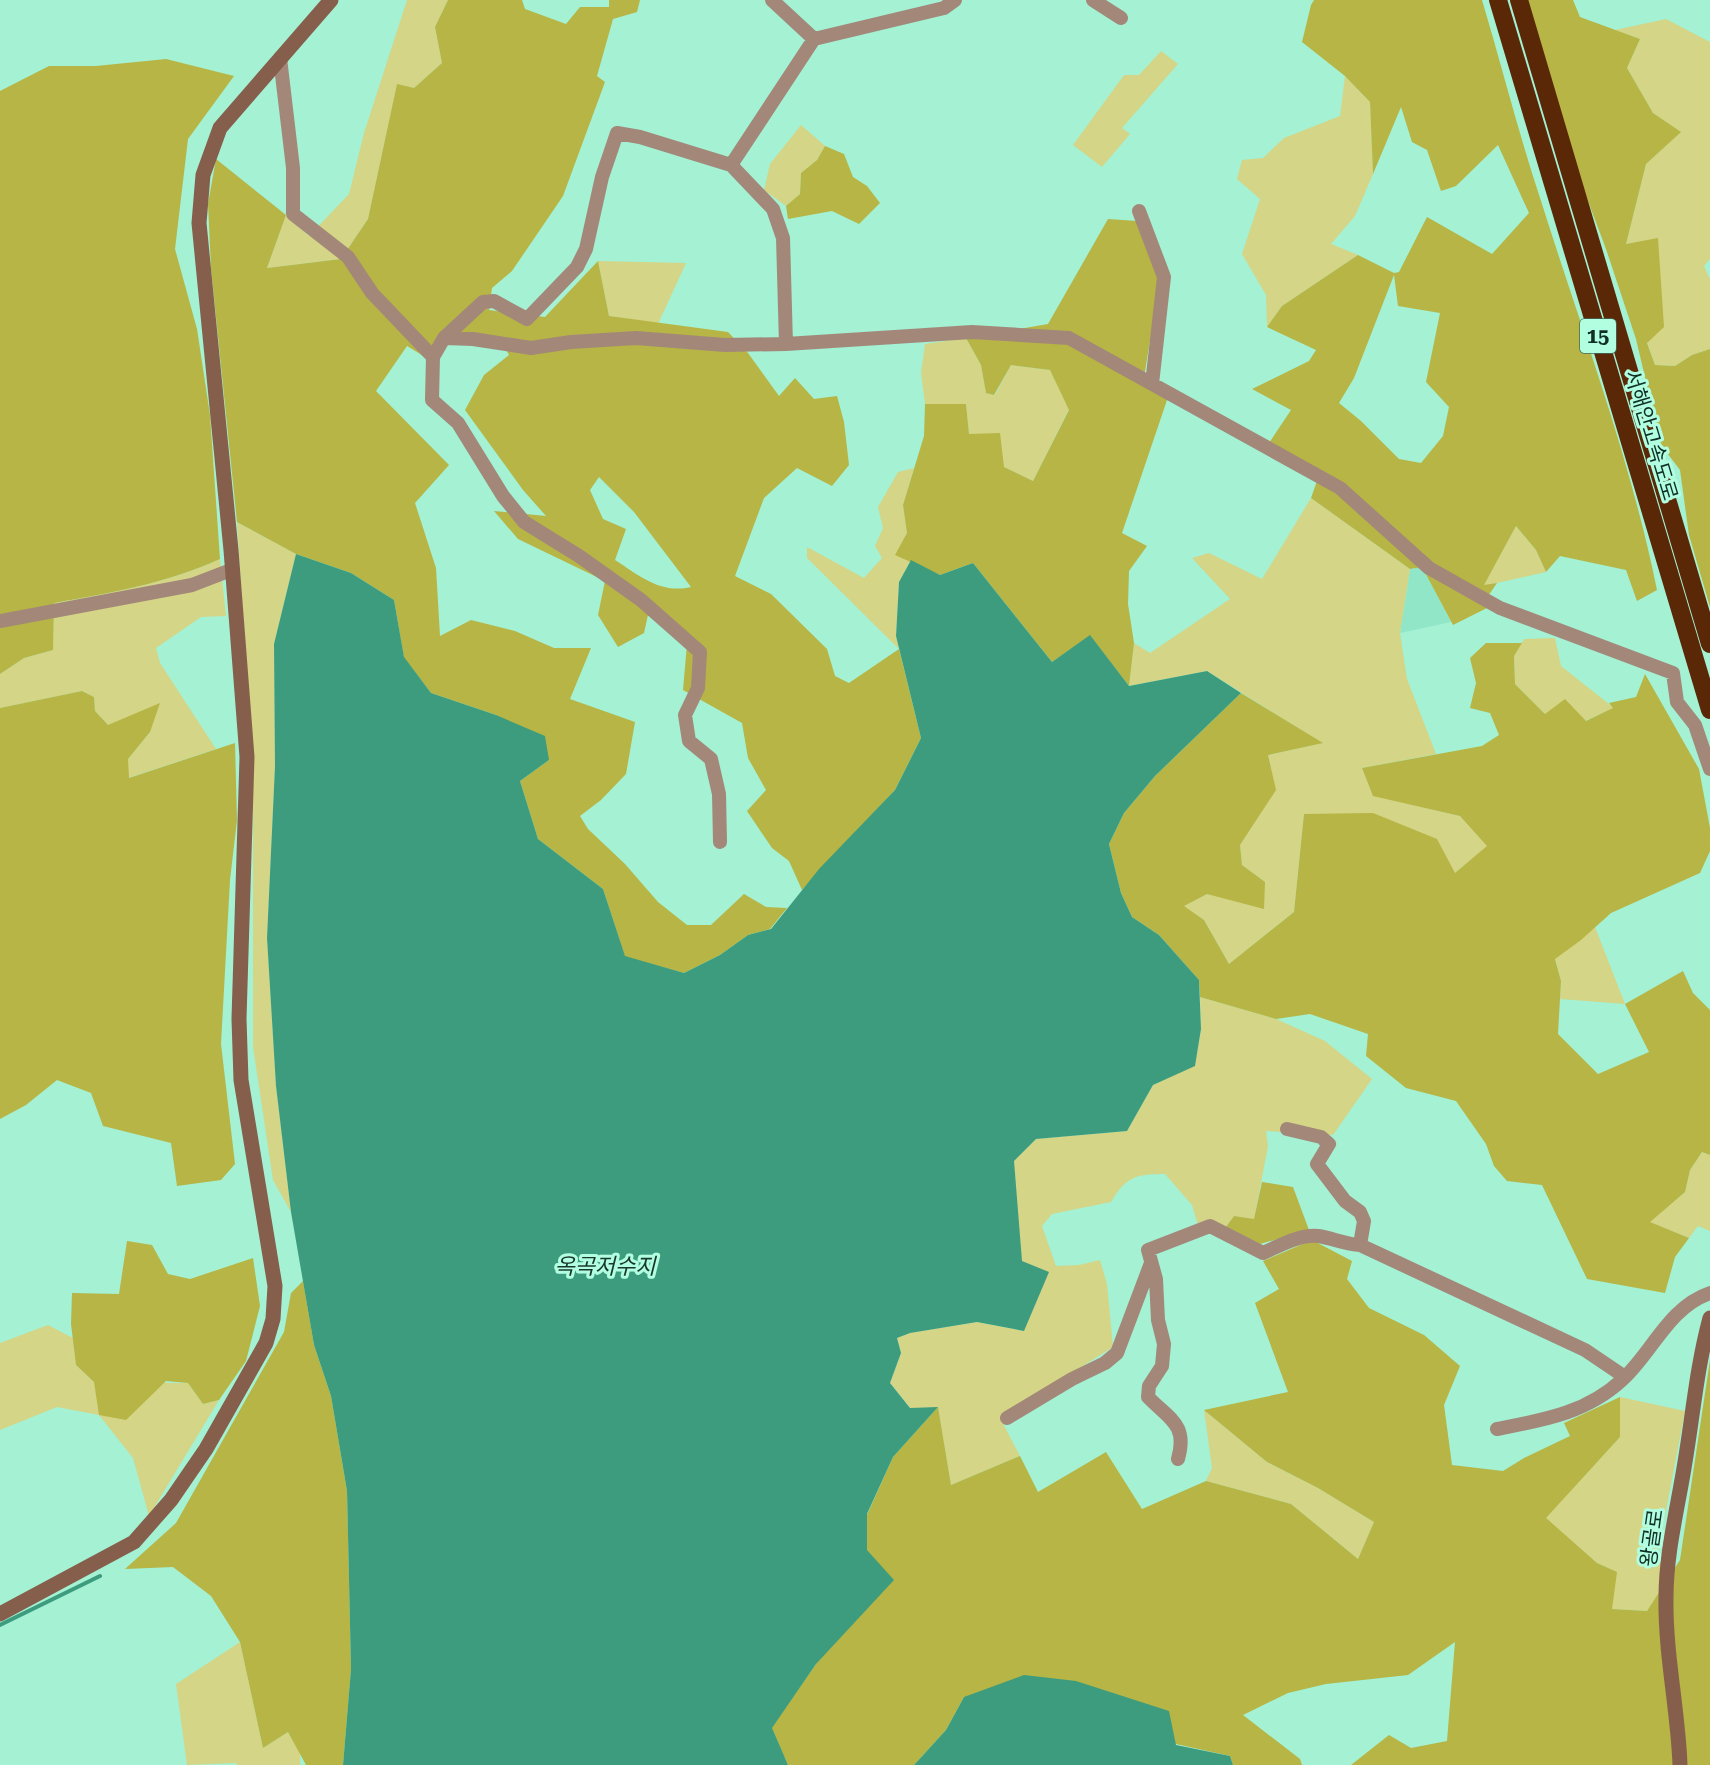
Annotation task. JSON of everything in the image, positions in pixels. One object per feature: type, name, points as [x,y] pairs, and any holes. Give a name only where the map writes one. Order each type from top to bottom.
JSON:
[{"type":"highway","name":"서해안고속도로","points":[[1498,0],[1710,708]]},
{"type":"highway","name":"서해안고속도로","points":[[1519,0],[1710,645]]},
{"type":"street","points":[[0,1614],[134,1542],[171,1500],[206,1449],[266,1343],[273,1319],[275,1286],[241,1080],[239,1019],[247,757],[199,223],[203,175],[220,128],[331,0]]},
{"type":"street","points":[[772,0],[814,39]]},
{"type":"street","points":[[731,165],[814,39],[944,8],[955,0]]},
{"type":"street","points":[[1093,0],[1121,18]]},
{"type":"street","points":[[280,58],[292,157],[293,214],[348,257],[372,293],[433,357]]},
{"type":"street","points":[[720,842],[719,794],[711,759],[689,741],[685,716],[698,688],[700,652],[641,600],[579,556],[524,522],[503,496],[458,423],[432,400],[433,357],[444,338],[483,302],[494,301],[527,319],[577,267],[586,249],[602,177],[617,133],[640,137],[731,165],[773,209],[783,238],[786,344]]},
{"type":"street","points":[[1139,211],[1164,276],[1152,384]]},
{"type":"street","points":[[444,338],[473,339],[531,348],[572,342],[636,339],[725,345],[786,344],[972,332],[1069,338],[1340,489],[1429,568],[1500,608],[1673,673],[1677,702],[1695,725],[1710,769]]},
{"type":"street","points":[[0,621],[192,585],[231,570]]},
{"type":"street","points":[[1287,1129],[1321,1137],[1329,1144],[1317,1164],[1345,1201],[1360,1212],[1364,1221],[1360,1245]]},
{"type":"street","points":[[1178,1459],[1182,1437],[1176,1423],[1148,1397],[1149,1386],[1162,1366],[1164,1344],[1158,1320],[1156,1279],[1148,1250],[1210,1226],[1263,1253],[1294,1239],[1317,1236],[1341,1244],[1360,1245],[1585,1350],[1625,1377]]},
{"type":"street","points":[[1007,1418],[1072,1379],[1105,1363],[1118,1353],[1151,1263]]},
{"type":"street","points":[[1497,1429],[1562,1416],[1606,1393],[1625,1377],[1657,1336],[1695,1298],[1710,1293]]},
{"type":"street","name":"왕골로","points":[[1680,1765],[1679,1732],[1669,1669],[1666,1596],[1671,1537],[1694,1393],[1710,1318]]},
{"type":"shaded area","points":[[407,0],[448,0],[435,27],[442,63],[414,88],[397,85],[368,219],[341,259],[267,268],[286,215],[309,236],[349,194],[364,133]]},
{"type":"shaded area","points":[[448,0],[522,0],[525,9],[566,24],[580,7],[609,7],[609,0],[640,0],[637,12],[613,19],[597,76],[605,82],[563,196],[512,271],[492,288],[489,310],[545,317],[598,261],[609,316],[728,332],[748,353],[779,396],[795,378],[814,399],[837,396],[844,422],[849,465],[832,486],[797,468],[764,498],[735,576],[771,594],[827,649],[835,676],[849,683],[899,649],[921,738],[895,790],[802,890],[789,861],[772,848],[747,811],[766,790],[748,758],[742,723],[683,690],[687,644],[648,615],[644,633],[618,647],[598,615],[605,581],[518,539],[494,511],[546,516],[523,490],[465,410],[484,375],[509,355],[505,348],[446,341],[425,357],[407,346],[376,391],[449,465],[415,503],[436,568],[440,636],[471,620],[515,631],[554,648],[591,648],[570,699],[635,722],[626,774],[601,800],[580,816],[588,829],[625,864],[658,902],[687,925],[711,925],[744,894],[766,907],[787,908],[770,929],[748,935],[720,955],[684,973],[625,957],[603,889],[538,839],[520,781],[549,760],[496,715],[431,693],[404,658],[394,600],[351,573],[296,554],[237,522],[211,268],[208,204],[216,159],[286,215],[267,268],[341,259],[368,219],[397,84],[414,88],[442,63],[435,27]],"holes":[[[599,477],[634,512],[691,587],[680,589],[660,586],[615,560],[626,529],[603,519],[590,490]]]},
{"type":"shaded area","points":[[1314,0],[1482,0],[1533,176],[1619,443],[1646,540],[1657,590],[1637,601],[1626,570],[1560,556],[1546,572],[1536,550],[1516,526],[1484,585],[1497,583],[1488,596],[1487,608],[1453,625],[1422,567],[1410,569],[1311,498],[1317,481],[1269,443],[1291,410],[1252,389],[1309,361],[1316,350],[1267,327],[1282,306],[1358,255],[1394,273],[1399,272],[1427,217],[1492,254],[1529,213],[1498,145],[1456,186],[1441,191],[1427,150],[1412,142],[1401,107],[1373,174],[1370,102],[1345,76],[1302,42]],"holes":[[[1394,275],[1398,306],[1440,313],[1426,382],[1449,407],[1443,436],[1421,463],[1399,459],[1361,421],[1339,403],[1354,378]]]},
{"type":"shaded area","points":[[1527,0],[1573,0],[1580,17],[1640,39],[1627,68],[1653,113],[1681,132],[1646,164],[1626,244],[1658,238],[1664,327],[1647,343],[1655,365],[1675,366],[1692,355],[1710,349],[1710,607],[1689,535],[1680,470],[1661,445],[1636,339],[1606,249],[1570,153]]},
{"type":"shaded area","points":[[1666,19],[1710,42],[1710,259],[1704,266],[1710,279],[1710,349],[1692,355],[1675,366],[1655,365],[1647,342],[1658,239],[1626,244],[1646,164],[1680,132],[1653,113],[1627,68],[1640,39],[1615,30]]},
{"type":"shaded area","points":[[1161,51],[1178,64],[1122,128],[1130,134],[1102,167],[1073,145],[1124,75],[1139,75]]},
{"type":"shaded area","points":[[166,59],[234,76],[188,139],[175,249],[197,329],[210,415],[220,559],[159,581],[54,603],[53,650],[24,658],[0,674],[0,91],[49,66],[96,66]]},
{"type":"shaded area","points":[[1345,76],[1370,102],[1373,174],[1355,216],[1331,244],[1358,255],[1282,306],[1267,327],[1266,295],[1242,254],[1260,199],[1237,179],[1242,160],[1263,158],[1284,138],[1340,116]]},
{"type":"shaded area","points":[[801,125],[825,146],[817,160],[801,173],[800,194],[786,206],[764,190],[770,164]]},
{"type":"shaded area","points":[[825,146],[844,154],[853,177],[867,186],[880,203],[859,224],[832,211],[788,219],[786,206],[800,194],[801,173],[817,160]]},
{"type":"shaded area","points":[[1108,219],[1137,221],[1160,278],[1143,384],[1168,397],[1122,533],[1147,546],[1129,571],[1128,604],[1134,643],[1129,686],[1090,636],[1052,662],[973,563],[940,575],[895,555],[907,533],[903,505],[924,436],[925,404],[966,404],[969,434],[1000,433],[1004,467],[1033,481],[1069,410],[1050,370],[1011,365],[994,395],[986,393],[981,365],[966,338],[1048,324]]},
{"type":"shaded area","points":[[598,261],[686,263],[658,324],[609,316]]},
{"type":"shaded area","points":[[966,338],[981,365],[986,393],[995,395],[1011,365],[1050,370],[1069,409],[1033,481],[1004,467],[969,434],[966,404],[925,404],[921,373],[925,344]]},
{"type":"shaded area","points":[[914,468],[903,505],[907,533],[896,555],[911,560],[899,582],[896,636],[899,649],[807,558],[807,547],[864,578],[882,558],[875,546],[883,528],[878,507],[898,472]]},
{"type":"shaded area","points":[[1311,498],[1410,569],[1400,633],[1407,679],[1436,754],[1362,768],[1373,795],[1460,816],[1488,846],[1455,873],[1304,814],[1294,912],[1229,964],[1204,920],[1183,906],[1207,894],[1265,882],[1242,865],[1240,845],[1275,790],[1268,755],[1322,743],[1207,671],[1129,686],[1134,643],[1150,653],[1230,599],[1192,558],[1209,553],[1262,579]]},
{"type":"shaded area","points":[[237,522],[296,554],[274,644],[275,765],[267,938],[276,1086],[291,1212],[273,1180],[253,1047],[253,779]]},
{"type":"shaded area","points":[[1516,526],[1536,550],[1546,572],[1483,586]]},
{"type":"shaded area","points":[[220,559],[226,616],[201,617],[156,648],[160,663],[216,749],[128,778],[128,759],[150,732],[108,725],[95,711],[94,697],[82,691],[0,708],[0,674],[24,658],[53,650],[54,603],[159,581]]},
{"type":"shaded area","points":[[1422,567],[1451,622],[1400,633],[1410,569]]},
{"type":"shaded area","points":[[1555,638],[1561,666],[1614,708],[1585,721],[1545,714],[1515,684],[1514,656],[1524,639]]},
{"type":"shaded area","points":[[1486,643],[1522,643],[1514,656],[1515,684],[1545,714],[1565,699],[1586,721],[1613,708],[1609,703],[1636,697],[1645,674],[1699,769],[1710,828],[1710,851],[1700,873],[1611,913],[1581,940],[1555,959],[1561,981],[1558,1034],[1598,1074],[1649,1052],[1625,1004],[1683,971],[1693,993],[1710,1010],[1710,1155],[1702,1152],[1690,1170],[1685,1192],[1650,1222],[1689,1238],[1675,1257],[1665,1293],[1587,1279],[1542,1185],[1507,1181],[1494,1166],[1486,1144],[1456,1101],[1406,1088],[1366,1056],[1368,1034],[1310,1014],[1276,1019],[1200,997],[1199,980],[1159,935],[1132,917],[1121,893],[1109,844],[1124,813],[1155,776],[1241,693],[1323,743],[1268,755],[1276,790],[1240,845],[1242,865],[1265,882],[1264,909],[1207,894],[1184,906],[1204,920],[1229,964],[1294,912],[1304,814],[1373,813],[1437,839],[1455,873],[1487,846],[1460,816],[1373,796],[1362,768],[1482,746],[1499,735],[1490,713],[1470,708],[1476,683],[1470,658]]},
{"type":"shaded area","points":[[82,691],[94,697],[95,711],[108,725],[160,703],[150,732],[128,759],[129,778],[235,743],[237,820],[230,880],[221,1044],[235,1164],[221,1180],[177,1186],[171,1143],[103,1126],[91,1093],[57,1080],[26,1105],[0,1119],[0,708]]},
{"type":"shaded area","points":[[1595,927],[1625,1004],[1560,999],[1561,981],[1555,958]]},
{"type":"shaded area","points":[[1200,997],[1276,1019],[1325,1041],[1372,1079],[1333,1135],[1266,1131],[1268,1146],[1254,1220],[1234,1216],[1226,1227],[1198,1225],[1192,1205],[1165,1174],[1139,1176],[1132,1179],[1122,1187],[1111,1202],[1052,1214],[1042,1226],[1056,1266],[1079,1265],[1100,1260],[1107,1284],[1113,1347],[1000,1418],[1020,1456],[951,1485],[938,1408],[910,1408],[890,1383],[901,1353],[897,1338],[909,1333],[977,1322],[1024,1331],[1013,1161],[1036,1139],[1127,1131],[1153,1085],[1195,1065],[1201,1029]]},
{"type":"shaded area","points":[[1702,1152],[1710,1155],[1710,1231],[1698,1226],[1689,1238],[1649,1222],[1685,1192],[1690,1170]]},
{"type":"shaded area","points":[[1262,1182],[1293,1187],[1309,1230],[1260,1244],[1226,1227],[1234,1216],[1254,1219]]},
{"type":"shaded area","points":[[1312,1240],[1352,1261],[1347,1279],[1369,1308],[1424,1335],[1460,1366],[1444,1405],[1452,1465],[1503,1471],[1570,1436],[1564,1423],[1620,1397],[1620,1437],[1546,1518],[1597,1563],[1617,1572],[1612,1609],[1647,1611],[1680,1560],[1710,1360],[1710,1765],[1351,1765],[1389,1735],[1411,1748],[1447,1741],[1455,1642],[1408,1675],[1326,1684],[1288,1693],[1243,1715],[1300,1759],[1302,1765],[1233,1765],[1230,1756],[964,1697],[946,1730],[914,1765],[788,1765],[771,1728],[816,1664],[867,1550],[867,1515],[893,1457],[938,1407],[951,1485],[1020,1456],[1038,1492],[1106,1452],[1142,1509],[1206,1481],[1291,1504],[1358,1559],[1374,1522],[1318,1488],[1267,1462],[1204,1410],[1288,1392],[1255,1303],[1279,1289],[1263,1261]]},
{"type":"shaded area","points":[[127,1241],[152,1245],[168,1274],[190,1279],[253,1258],[260,1306],[246,1361],[219,1400],[203,1404],[188,1383],[166,1381],[126,1420],[99,1415],[94,1382],[76,1365],[71,1324],[72,1293],[119,1294]]},
{"type":"shaded area","points":[[303,1281],[314,1345],[331,1396],[347,1491],[351,1669],[343,1765],[306,1765],[288,1732],[263,1748],[240,1642],[211,1596],[173,1567],[125,1569],[176,1523],[284,1332],[291,1293]]},
{"type":"shaded area","points":[[48,1325],[73,1338],[76,1365],[94,1382],[188,1383],[203,1404],[219,1400],[149,1516],[133,1458],[99,1415],[57,1407],[0,1430],[0,1343]]},
{"type":"shaded area","points":[[1620,1397],[1685,1411],[1659,1547],[1663,1587],[1647,1611],[1611,1609],[1616,1572],[1597,1563],[1545,1518],[1620,1437]]},
{"type":"shaded area","points":[[1204,1410],[1267,1462],[1318,1488],[1374,1522],[1358,1559],[1291,1504],[1206,1481],[1212,1468]]},
{"type":"shaded area","points":[[240,1642],[263,1748],[288,1732],[300,1753],[300,1765],[237,1765],[236,1763],[187,1765],[176,1684]]},
{"type":"water","name":"옥곡저수지","points":[[296,554],[351,573],[394,600],[404,657],[431,693],[496,715],[545,736],[549,760],[520,781],[538,839],[603,889],[625,956],[684,973],[720,955],[748,935],[771,929],[819,869],[895,790],[921,738],[896,636],[899,582],[911,560],[940,575],[973,563],[1052,662],[1090,635],[1129,686],[1207,671],[1241,693],[1155,776],[1124,813],[1109,844],[1121,893],[1132,917],[1159,935],[1199,980],[1201,1029],[1195,1066],[1153,1085],[1127,1131],[1036,1139],[1014,1161],[1022,1261],[1049,1272],[1024,1331],[977,1322],[910,1333],[897,1338],[901,1353],[890,1383],[910,1408],[938,1407],[893,1457],[867,1514],[867,1550],[894,1580],[816,1664],[772,1728],[788,1765],[343,1765],[351,1669],[347,1491],[331,1396],[314,1345],[291,1212],[276,1086],[267,938],[275,766],[274,644]]},
{"type":"water","points":[[1024,1675],[1076,1681],[1169,1711],[1176,1745],[1230,1756],[1233,1765],[914,1765],[946,1730],[964,1697]]},
{"type":"waterway","points":[[0,1625],[100,1576]]}]
